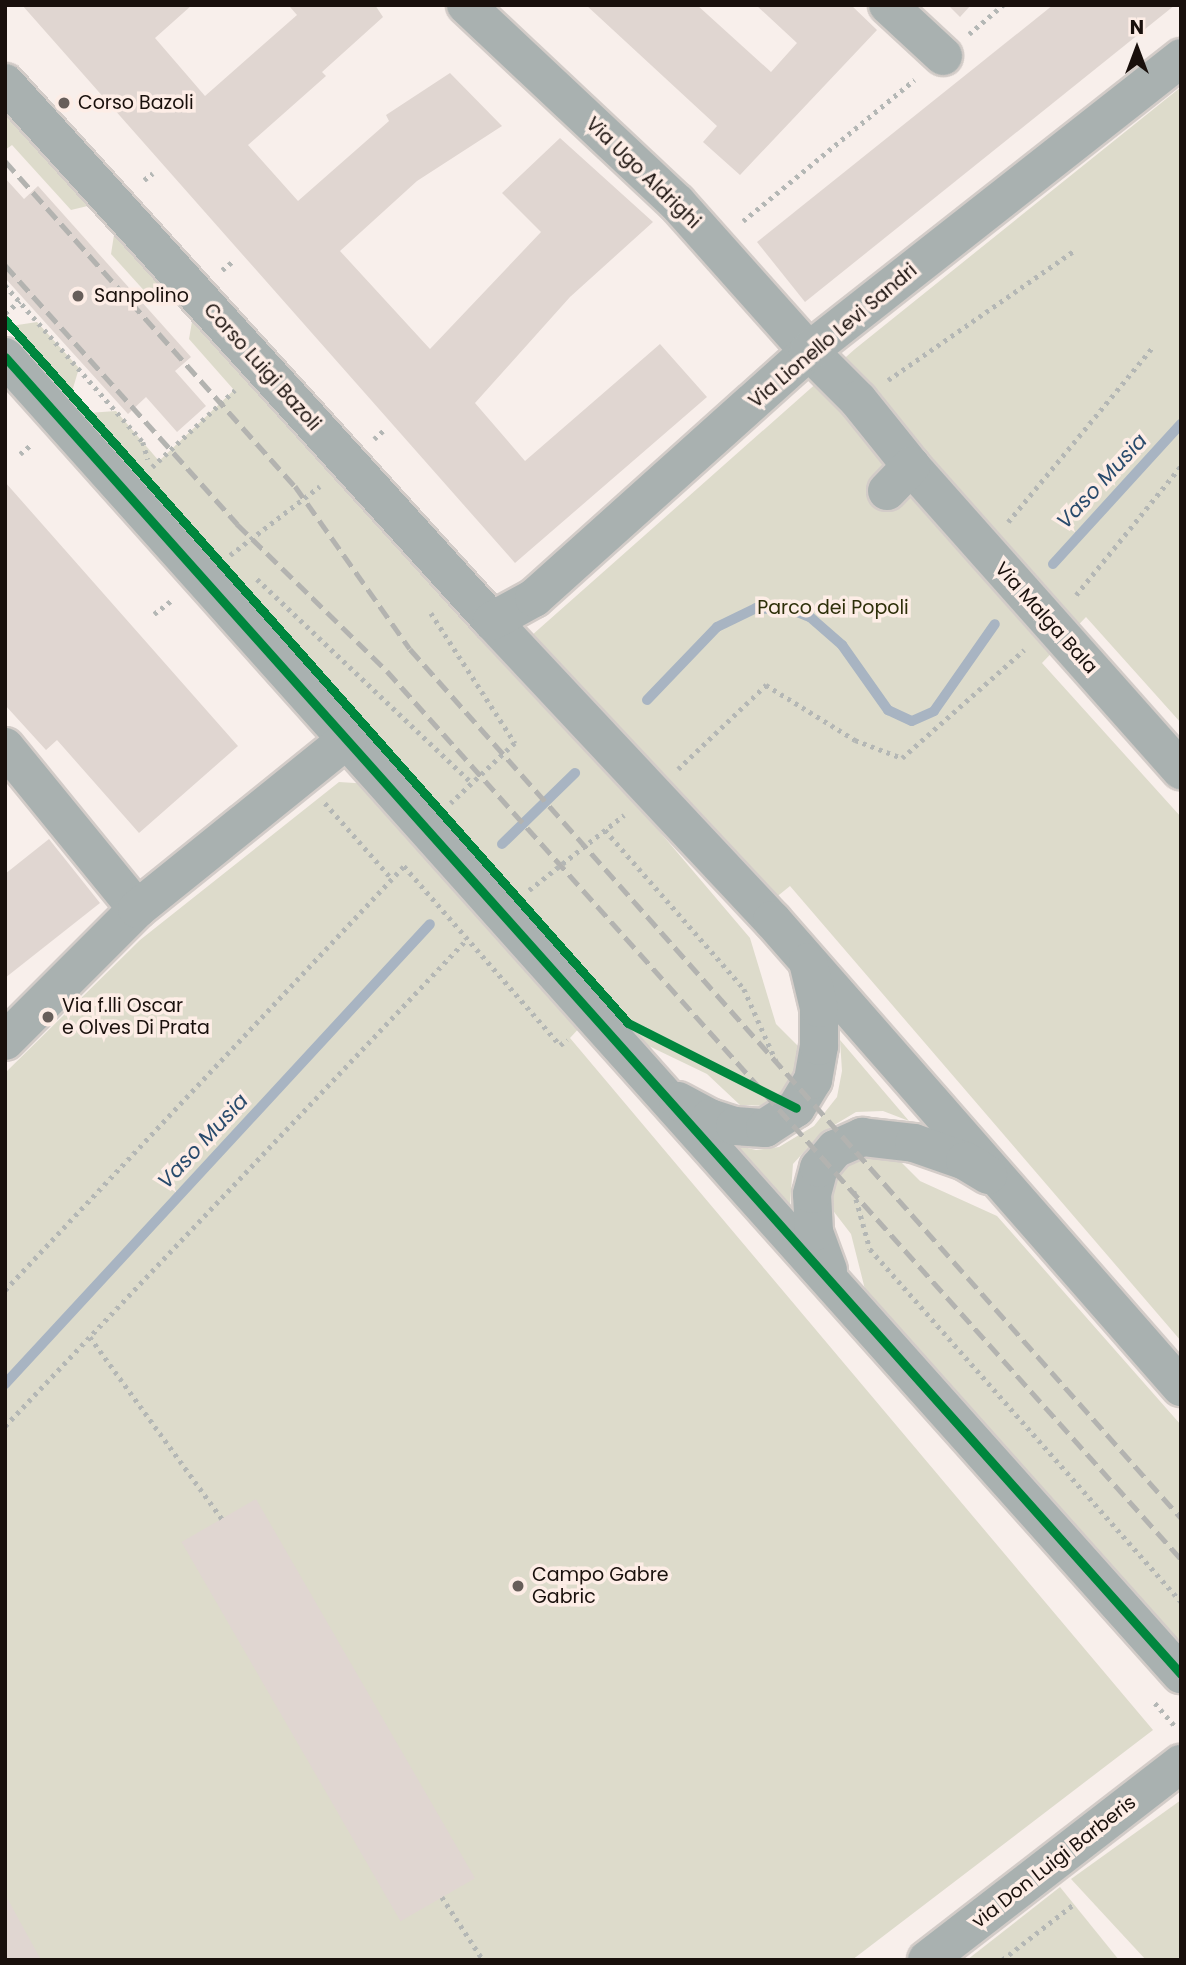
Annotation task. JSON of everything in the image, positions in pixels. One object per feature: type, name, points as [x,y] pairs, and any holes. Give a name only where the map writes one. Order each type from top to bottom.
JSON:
[{"type":"street","name":"Via Ugo Aldrighi","points":[[466,5],[677,202],[809,351],[858,400]]},
{"type":"street","points":[[888,5],[943,56]]},
{"type":"street","name":"Via Lionello Levi Sandri","points":[[492,621],[534,598],[761,414],[809,351],[1181,58]]},
{"type":"street","name":"Corso Luigi Bazoli","points":[[5,83],[492,621],[808,960],[1181,1387]]},
{"type":"street","points":[[7,334],[217,565],[348,739],[1181,1674]]},
{"type":"street","name":"Via Malga Bala","points":[[858,400],[899,478],[985,550],[1181,770]]},
{"type":"street","points":[[5,1041],[137,909],[348,739]]},
{"type":"street","points":[[5,747],[137,909]]},
{"type":"street","points":[[663,1094],[710,1118],[735,1126],[765,1128],[796,1108],[813,1080],[819,1046],[819,1008],[808,960]]},
{"type":"street","points":[[835,1286],[814,1232],[812,1194],[819,1168],[835,1149],[862,1137],[914,1143],[965,1161],[1002,1183]]},
{"type":"street","name":"via Don Luigi Barberis","points":[[927,1960],[1181,1764]]},
{"type":"path","points":[[715,244],[1003,5]]},
{"type":"path","points":[[858,400],[1075,250]]},
{"type":"path","points":[[5,285],[143,442],[151,468],[160,477]]},
{"type":"path","points":[[5,313],[20,301]]},
{"type":"path","points":[[985,550],[1153,347]]},
{"type":"path","points":[[151,468],[235,390]]},
{"type":"path","points":[[154,614],[349,463],[384,430]]},
{"type":"path","points":[[5,1426],[467,939],[653,792],[766,685],[855,740],[902,758],[1052,625],[1181,466]]},
{"type":"path","points":[[217,565],[222,544]]},
{"type":"path","points":[[217,565],[241,563]]},
{"type":"path","points":[[251,573],[472,783]]},
{"type":"path","points":[[427,608],[515,743],[443,811]]},
{"type":"path","points":[[320,797],[391,879]]},
{"type":"path","points":[[605,830],[744,989],[796,1108]]},
{"type":"path","points":[[5,1290],[404,866],[560,1045]]},
{"type":"path","points":[[835,1149],[845,1161],[870,1249],[1181,1602]]},
{"type":"path","points":[[90,1337],[222,1519]]},
{"type":"path","points":[[442,1897],[483,1960]]},
{"type":"path","points":[[1002,1960],[1074,1904]]},
{"type":"green space","name":"Parco dei Popoli","points":[[1181,87],[1181,723],[1086,617],[1042,663],[1181,817],[1181,1341],[790,886],[774,899],[531,636],[855,349]]},
{"type":"green space","points":[[5,98],[100,203],[71,210],[12,145],[5,150]]},
{"type":"green space","points":[[116,222],[179,292],[149,296],[111,254]]},
{"type":"green space","points":[[194,310],[460,612],[637,805],[750,938],[776,1024],[799,1047],[799,1080],[769,1106],[740,1105],[707,1074],[628,1036],[519,898],[88,413],[116,411],[159,461],[234,390],[189,339]]},
{"type":"green space","points":[[37,322],[79,368],[71,395],[11,326]]},
{"type":"green space","name":"Campo Gabre Gabric","points":[[339,782],[370,784],[581,1026],[570,1038],[1153,1730],[852,1960],[5,1960],[5,1073],[140,940]]},
{"type":"green space","points":[[840,1040],[909,1121],[883,1111],[856,1112],[821,1133],[793,1164],[789,1219],[722,1142],[756,1150],[779,1147],[814,1126],[837,1097],[842,1071]]},
{"type":"green space","points":[[864,1151],[897,1158],[920,1181],[997,1216],[1181,1425],[1181,1657],[872,1317],[851,1234],[831,1208],[833,1178],[845,1161]]},
{"type":"green space","points":[[1181,1800],[1181,1960],[1146,1960],[1071,1879]]},
{"type":"green space","points":[[1060,1887],[1119,1960],[967,1960],[972,1956]]},
{"type":"building","points":[[22,5],[192,5],[155,38],[205,96],[297,15],[290,7],[293,5],[375,5],[383,17],[322,72],[326,76],[248,145],[298,201],[389,121],[386,115],[450,73],[502,126],[417,181],[340,251],[430,349],[541,232],[502,193],[560,138],[653,222],[570,297],[475,403],[525,461],[660,344],[707,397],[515,563]]},
{"type":"building","points":[[586,5],[697,5],[771,72],[797,43],[756,5],[851,5],[877,30],[740,175],[703,142],[717,126]]},
{"type":"building","points":[[948,5],[971,5],[960,17]]},
{"type":"building","points":[[1053,5],[1175,5],[805,302],[757,242]]},
{"type":"building","points":[[5,178],[24,199],[38,186],[191,357],[175,371],[206,406],[177,432],[146,397],[128,414],[5,278]]},
{"type":"building","points":[[5,482],[238,746],[139,833],[57,740],[46,750],[5,705]]},
{"type":"building","points":[[49,839],[100,903],[5,978],[5,874]]},
{"type":"building","points":[[256,1499],[475,1878],[401,1921],[182,1542]]},
{"type":"building","points":[[5,1894],[41,1960],[5,1960]]},
{"type":"waterway","name":"Vaso Musia","points":[[1053,564],[1181,424]]},
{"type":"waterway","name":"Vaso Musia","points":[[647,700],[717,627],[756,608],[795,611],[810,617],[842,645],[888,710],[912,721],[934,711],[995,624]]},
{"type":"waterway","name":"Vaso Musia","points":[[502,844],[575,773]]},
{"type":"waterway","name":"Vaso Musia","points":[[5,1384],[430,924]]},
{"type":"railway","points":[[5,161],[295,486],[410,649],[1181,1518]]},
{"type":"railway","points":[[5,265],[237,524],[387,671],[1181,1559]]},
{"type":"cycle path","points":[[5,320],[628,1023],[796,1108]]},
{"type":"cycle path","points":[[5,357],[1181,1674]]},
{"type":"place","name":"Corso Bazoli","points":[[64,103]]},
{"type":"place","name":"Sanpolino","points":[[78,296]]},
{"type":"place","name":"Via f.lli Oscar e Olves Di Prata","points":[[48,1017]]},
{"type":"place","name":"Campo Gabre Gabric","points":[[518,1586]]}]
